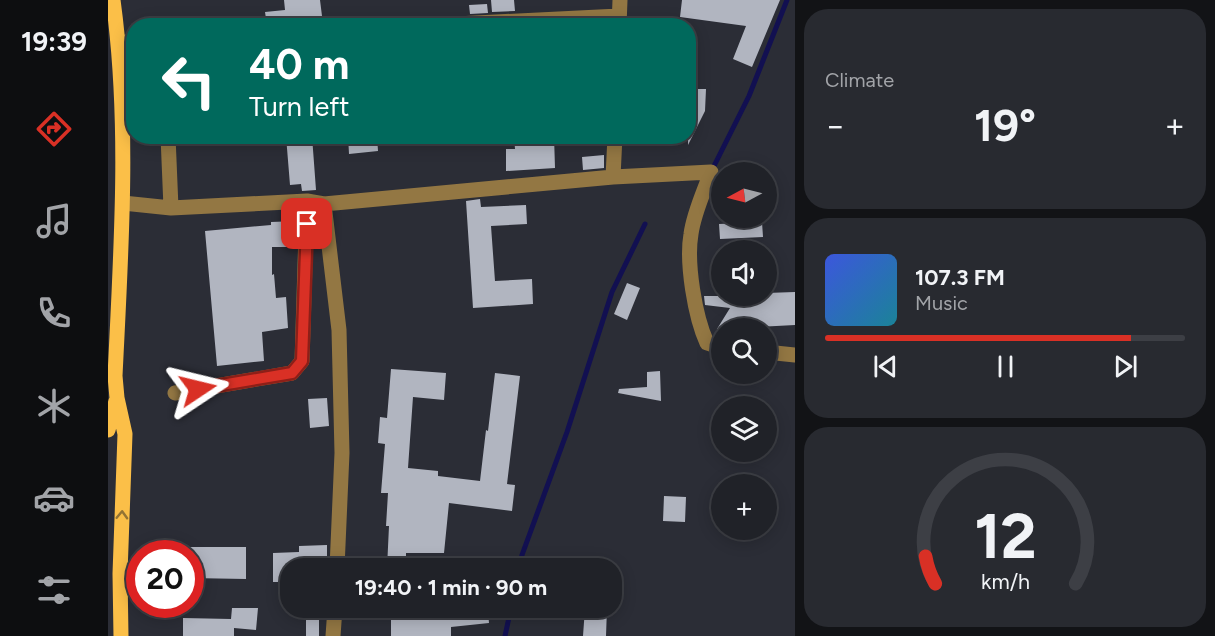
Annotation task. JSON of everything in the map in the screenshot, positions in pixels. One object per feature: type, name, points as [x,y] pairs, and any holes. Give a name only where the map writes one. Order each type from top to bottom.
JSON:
[{"type":"main road","points":[[113,0],[126,42]]},
{"type":"main road","points":[[121,636],[120,574],[124,434],[115,376],[126,102]]},
{"type":"main road","points":[[108,430],[117,398]]},
{"type":"street","points":[[619,18],[620,0]]},
{"type":"street","points":[[168,144],[171,207]]},
{"type":"street","points":[[613,177],[615,144]]},
{"type":"street","points":[[123,203],[171,207],[308,201],[324,204],[613,177],[711,172],[690,235],[693,294],[702,331],[708,343],[711,344]]},
{"type":"street","points":[[175,393],[292,373],[302,361],[308,201]]},
{"type":"street","points":[[324,204],[339,330],[342,453],[337,558]]},
{"type":"street","points":[[777,353],[795,355]]},
{"type":"street","points":[[333,636],[334,618]]},
{"type":"building","points":[[284,0],[320,0],[322,18],[266,18],[265,12],[285,10]]},
{"type":"building","points":[[491,0],[514,0],[515,11],[492,12]]},
{"type":"building","points":[[682,0],[780,0],[752,67],[733,59],[746,26],[680,17]]},
{"type":"building","points":[[487,4],[488,13],[470,14],[469,5]]},
{"type":"building","points":[[696,89],[706,89],[705,111],[696,129]]},
{"type":"building","points":[[287,144],[313,144],[316,190],[302,191],[301,184],[290,185]]},
{"type":"building","points":[[348,144],[378,144],[378,151],[349,154]]},
{"type":"building","points":[[515,144],[554,144],[555,168],[506,171],[506,149],[515,149]]},
{"type":"building","points":[[604,155],[604,168],[583,170],[582,157]]},
{"type":"building","points":[[480,199],[481,207],[526,205],[527,224],[491,226],[495,281],[532,279],[533,304],[473,308],[466,201]]},
{"type":"building","points":[[297,221],[296,247],[272,247],[272,275],[274,274],[276,298],[286,297],[288,328],[262,332],[264,361],[217,366],[205,231],[271,225],[271,222]]},
{"type":"building","points":[[719,228],[762,228],[763,237],[720,239]]},
{"type":"building","points":[[627,283],[640,288],[627,320],[614,314]]},
{"type":"building","points":[[795,292],[795,325],[777,326],[777,318],[724,318],[730,308],[713,306],[777,306],[777,293]]},
{"type":"building","points":[[704,296],[711,296],[711,306],[705,305]]},
{"type":"building","points":[[391,369],[446,373],[444,400],[413,397],[408,468],[438,471],[438,476],[480,481],[495,373],[520,376],[507,484],[515,485],[512,511],[449,503],[444,553],[406,553],[406,558],[387,558],[388,493],[381,493],[385,444],[378,443],[380,417],[387,418]]},
{"type":"building","points":[[660,371],[661,401],[618,393],[619,389],[647,387],[647,372]]},
{"type":"building","points":[[327,398],[329,426],[310,428],[308,399]]},
{"type":"building","points":[[664,496],[686,497],[685,522],[663,521]]},
{"type":"building","points":[[327,545],[327,558],[280,558],[280,582],[273,582],[273,553],[299,552],[299,546]]},
{"type":"building","points":[[204,547],[246,547],[246,579],[204,578]]},
{"type":"building","points":[[232,608],[258,608],[256,630],[234,628],[234,636],[183,636],[183,618],[231,619]]},
{"type":"building","points":[[306,618],[319,618],[319,636],[306,636]]},
{"type":"building","points":[[391,618],[489,618],[489,623],[451,627],[451,636],[391,636]]},
{"type":"building","points":[[584,618],[607,618],[606,636],[583,636]]},
{"type":"waterway","points":[[716,162],[749,96],[787,0]]},
{"type":"waterway","points":[[522,558],[567,432],[612,292],[645,224]]},
{"type":"waterway","points":[[505,636],[509,618]]},
{"type":"route","points":[[198,389],[292,373],[302,361],[307,224]]}]
